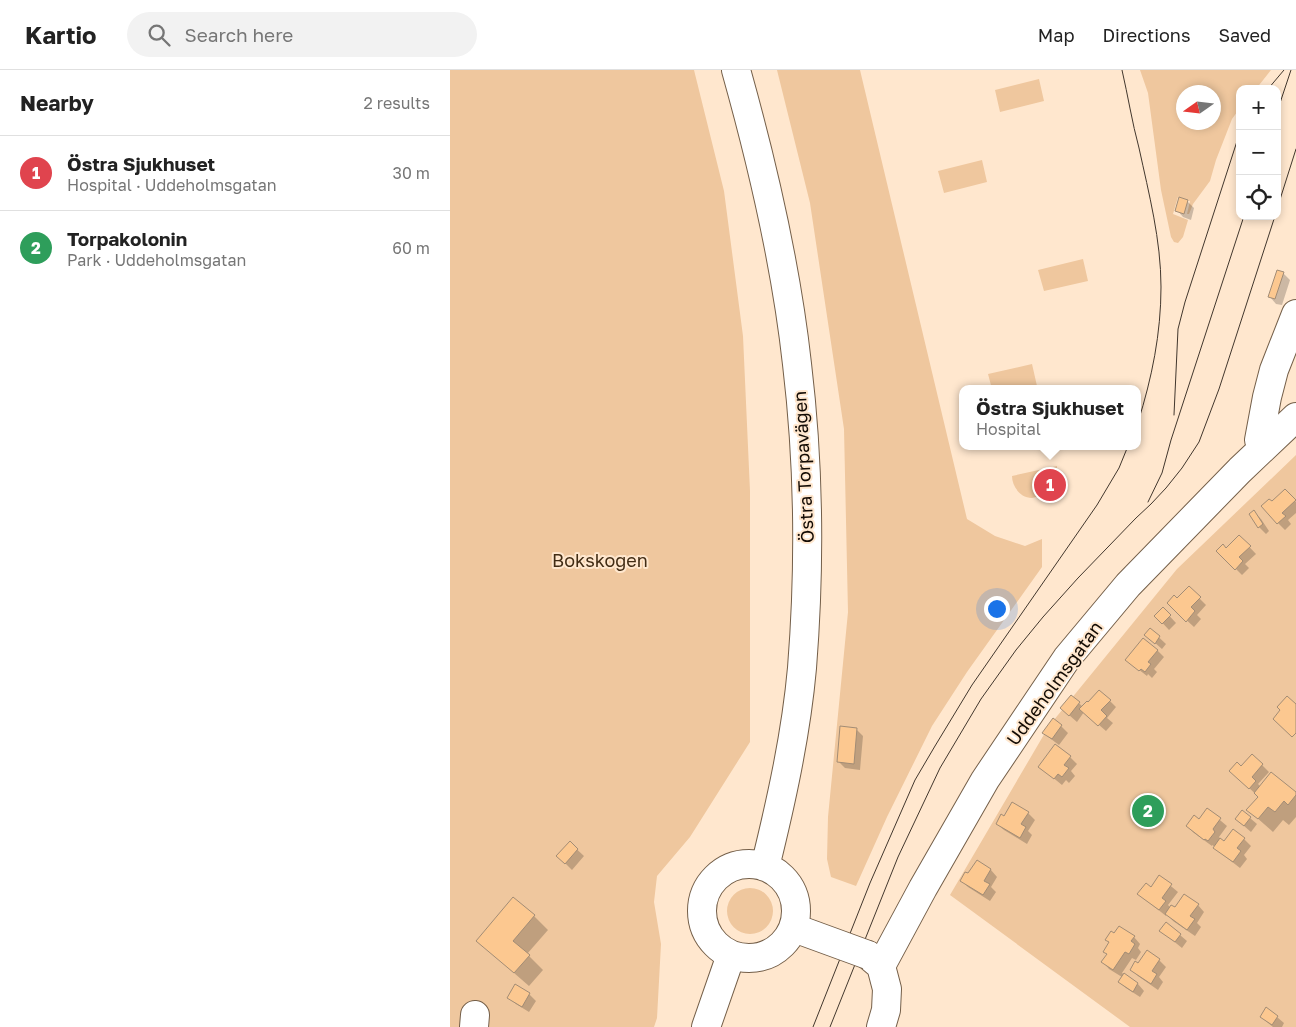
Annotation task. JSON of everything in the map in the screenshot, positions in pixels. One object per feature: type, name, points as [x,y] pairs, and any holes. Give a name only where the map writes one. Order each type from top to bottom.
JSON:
[{"type":"street","name":"Östra Torpavägen","points":[[736,70],[748,111],[773,218],[788,299],[801,399],[806,484],[807,560],[802,670],[791,749],[766,867]]},
{"type":"street","points":[[1259,440],[1274,370],[1296,314]]},
{"type":"street","points":[[1240,470],[1259,440],[1296,394]]},
{"type":"street","name":"Uddeholmsgatan","points":[[875,960],[923,888],[985,780],[1067,658],[1128,586],[1240,470],[1296,417]]},
{"type":"street","points":[[748,864],[766,867],[781,877],[792,892],[798,930],[770,953],[755,958],[731,955],[715,944],[705,929],[702,902],[715,878],[730,868],[748,864]]},
{"type":"street","points":[[798,930],[875,960],[887,989],[886,1010],[881,1027]]},
{"type":"street","points":[[706,1027],[731,955]]},
{"type":"green space","name":"Bokskogen","points":[[450,70],[694,70],[724,191],[743,336],[750,491],[750,742],[690,837],[657,876],[654,902],[661,944],[657,1018],[654,1027],[450,1027]]},
{"type":"green space","points":[[777,70],[860,70],[967,519],[995,536],[1025,546],[1042,539],[1042,567],[967,672],[932,726],[887,817],[856,886],[831,877],[827,859],[828,817],[848,612],[844,429],[810,203]]},
{"type":"green space","points":[[1140,70],[1271,70],[1259,85],[1236,85],[1236,114],[1232,119],[1216,160],[1210,181],[1193,204],[1189,214],[1187,214],[1190,201],[1178,197],[1173,214],[1188,220],[1183,237],[1178,243],[1174,242],[1171,237],[1161,190],[1148,93]]},
{"type":"green space","points":[[1039,79],[1044,101],[1000,112],[995,90]]},
{"type":"green space","points":[[982,160],[987,182],[944,193],[938,171]]},
{"type":"green space","points":[[1083,259],[1088,281],[1044,291],[1038,270]]},
{"type":"green space","points":[[1032,364],[1037,385],[991,385],[988,374]]},
{"type":"green space","points":[[1296,455],[1296,1027],[1130,1027],[950,895],[1049,726],[1177,569]]},
{"type":"green space","points":[[1057,466],[1057,471],[1050,486],[1037,497],[1032,498],[1020,494],[1013,484],[1012,476]]},
{"type":"green space","points":[[755,888],[767,894],[772,902],[772,920],[767,928],[759,933],[745,934],[733,928],[728,920],[727,906],[733,894],[741,889]]},
{"type":"building","points":[[1179,197],[1188,200],[1184,214],[1175,211]]},
{"type":"building","points":[[1277,270],[1284,272],[1275,299],[1268,297]]},
{"type":"building","points":[[1285,489],[1296,500],[1282,513],[1286,516],[1277,524],[1261,506],[1269,499],[1272,501]]},
{"type":"building","points":[[1254,510],[1263,524],[1258,528],[1249,514]]},
{"type":"building","points":[[1239,535],[1251,546],[1239,557],[1243,561],[1235,570],[1216,551],[1223,544],[1226,548]]},
{"type":"building","points":[[1189,586],[1201,597],[1191,607],[1195,611],[1186,622],[1167,603],[1174,595],[1177,598]]},
{"type":"building","points":[[1163,607],[1171,615],[1162,624],[1154,616]]},
{"type":"building","points":[[1150,628],[1160,636],[1155,644],[1144,635]]},
{"type":"building","points":[[1143,638],[1158,650],[1148,662],[1151,664],[1145,672],[1141,669],[1139,671],[1125,660]]},
{"type":"building","points":[[1099,690],[1111,700],[1101,710],[1107,716],[1098,726],[1079,709]]},
{"type":"building","points":[[1071,695],[1080,702],[1069,716],[1060,708]]},
{"type":"building","points":[[1287,696],[1296,704],[1296,733],[1292,737],[1273,719],[1280,710],[1277,707]]},
{"type":"building","points":[[1053,718],[1062,725],[1052,739],[1042,733]]},
{"type":"building","points":[[840,726],[857,728],[854,764],[837,762]]},
{"type":"building","points":[[1055,744],[1071,756],[1064,765],[1069,768],[1062,777],[1058,774],[1054,779],[1038,767]]},
{"type":"building","points":[[1252,754],[1263,764],[1252,777],[1256,781],[1249,789],[1229,771],[1237,762],[1241,766]]},
{"type":"building","points":[[1271,772],[1296,792],[1296,795],[1288,805],[1284,801],[1275,812],[1268,807],[1258,819],[1246,810],[1258,797],[1254,793]]},
{"type":"building","points":[[1012,802],[1029,812],[1021,824],[1026,827],[1020,838],[996,824],[1001,814],[1004,816]]},
{"type":"building","points":[[1207,808],[1221,818],[1213,829],[1215,832],[1208,841],[1186,826],[1194,815],[1199,819]]},
{"type":"building","points":[[1242,810],[1251,817],[1244,826],[1235,819]]},
{"type":"building","points":[[1233,829],[1245,838],[1237,848],[1241,851],[1233,862],[1213,848],[1220,838],[1224,841]]},
{"type":"building","points":[[570,841],[578,849],[565,864],[556,856]]},
{"type":"building","points":[[977,860],[991,869],[984,881],[990,884],[983,895],[960,881],[965,872],[968,873]]},
{"type":"building","points":[[1159,875],[1172,884],[1162,898],[1166,901],[1159,910],[1137,894],[1146,883],[1151,887]]},
{"type":"building","points":[[1184,894],[1199,904],[1190,916],[1195,919],[1187,930],[1165,914],[1171,905],[1175,907]]},
{"type":"building","points":[[513,897],[535,915],[513,941],[530,955],[514,973],[476,941]]},
{"type":"building","points":[[1166,922],[1181,934],[1175,942],[1159,931]]},
{"type":"building","points":[[1119,926],[1135,936],[1131,941],[1135,944],[1129,954],[1125,952],[1113,970],[1101,962],[1107,954],[1103,952],[1109,942],[1105,940],[1111,931],[1114,933]]},
{"type":"building","points":[[1147,950],[1160,959],[1152,971],[1157,974],[1151,984],[1130,970],[1135,961],[1138,963]]},
{"type":"building","points":[[1124,973],[1138,983],[1133,992],[1118,982]]},
{"type":"building","points":[[515,984],[530,993],[522,1007],[507,998]]},
{"type":"building","points":[[1266,1007],[1278,1016],[1272,1025],[1260,1017]]},
{"type":"tram line","points":[[1122,70],[1154,217],[1161,287],[1157,338],[1148,389],[1141,412]]},
{"type":"tram line","points":[[1271,85],[1284,70]]},
{"type":"tram line","points":[[1281,100],[1291,70]]},
{"type":"tram line","points":[[1174,415],[1178,329],[1236,144]]},
{"type":"tram line","points":[[1281,196],[1296,149]]},
{"type":"tram line","points":[[1148,502],[1162,473],[1243,220]]},
{"type":"tram line","points":[[830,1027],[898,857],[940,768],[981,699],[1016,650],[1043,617],[1078,578],[1166,488],[1199,442],[1219,389],[1274,220]]},
{"type":"tram line","points":[[813,1027],[870,883],[915,780],[972,685],[1097,505],[1119,468],[1126,450]]},
{"type":"place","name":"Östra Sjukhuset","points":[[1050,485]]},
{"type":"place","name":"Torpakolonin","points":[[1148,811]]}]
